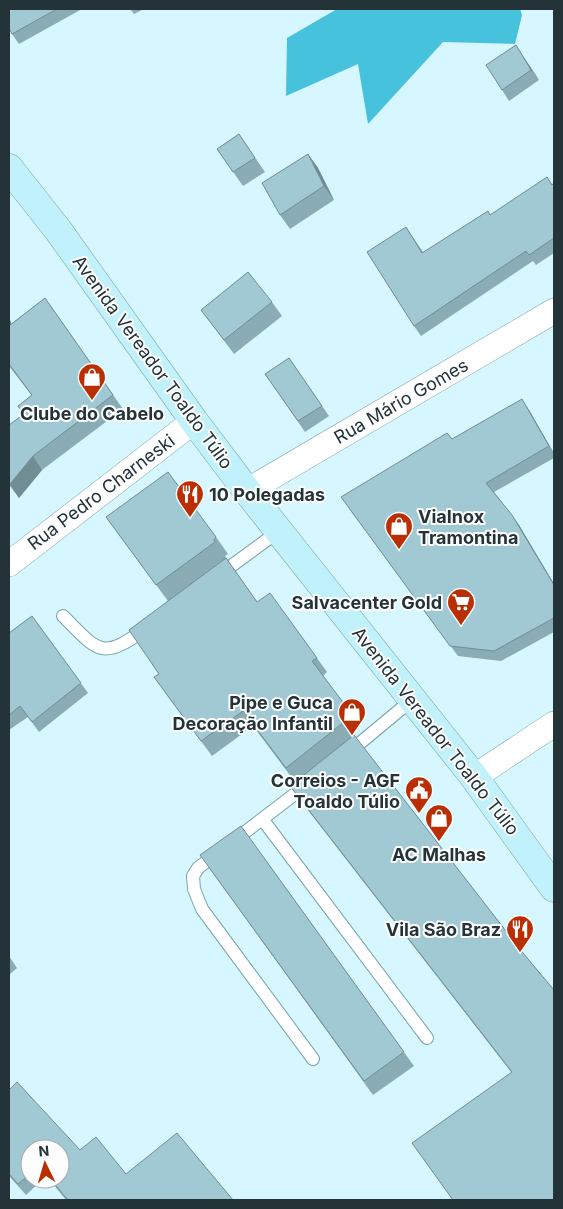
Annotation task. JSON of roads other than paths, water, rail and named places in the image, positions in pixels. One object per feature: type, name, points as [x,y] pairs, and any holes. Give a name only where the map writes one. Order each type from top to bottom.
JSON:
[{"type":"main road","name":"Avenida Vereador Toaldo Túlio","points":[[9,168],[58,230],[194,421],[247,491],[474,777],[554,888]]},
{"type":"street","name":"Rua Mário Gomes","points":[[247,491],[554,311]]},
{"type":"street","name":"Rua Pedro Charneski","points":[[9,564],[194,421]]},
{"type":"street","points":[[474,777],[554,724]]},
{"type":"lane","points":[[207,584],[279,531]]},
{"type":"lane","points":[[63,616],[94,647],[110,649],[126,643],[158,619]]},
{"type":"lane","points":[[340,759],[413,699]]},
{"type":"lane","points":[[314,1059],[202,909],[194,889],[192,876],[198,868],[264,820],[317,777]]},
{"type":"lane","points":[[264,820],[427,1038]]},
{"type":"place","name":"Clube do Cabelo","points":[[92,401]]},
{"type":"place","name":"10 Polegadas","points":[[190,518]]},
{"type":"place","name":"ViaInox Tramontina","points":[[399,550]]},
{"type":"place","name":"Salvacenter Gold","points":[[461,626]]},
{"type":"place","name":"Pipe e Guca Decoração Infantil","points":[[352,736]]},
{"type":"place","name":"Correios - AGF Toaldo Túlio","points":[[419,814]]},
{"type":"place","name":"AC Malhas","points":[[439,842]]},
{"type":"place","name":"Vila São Braz","points":[[520,953]]}]
